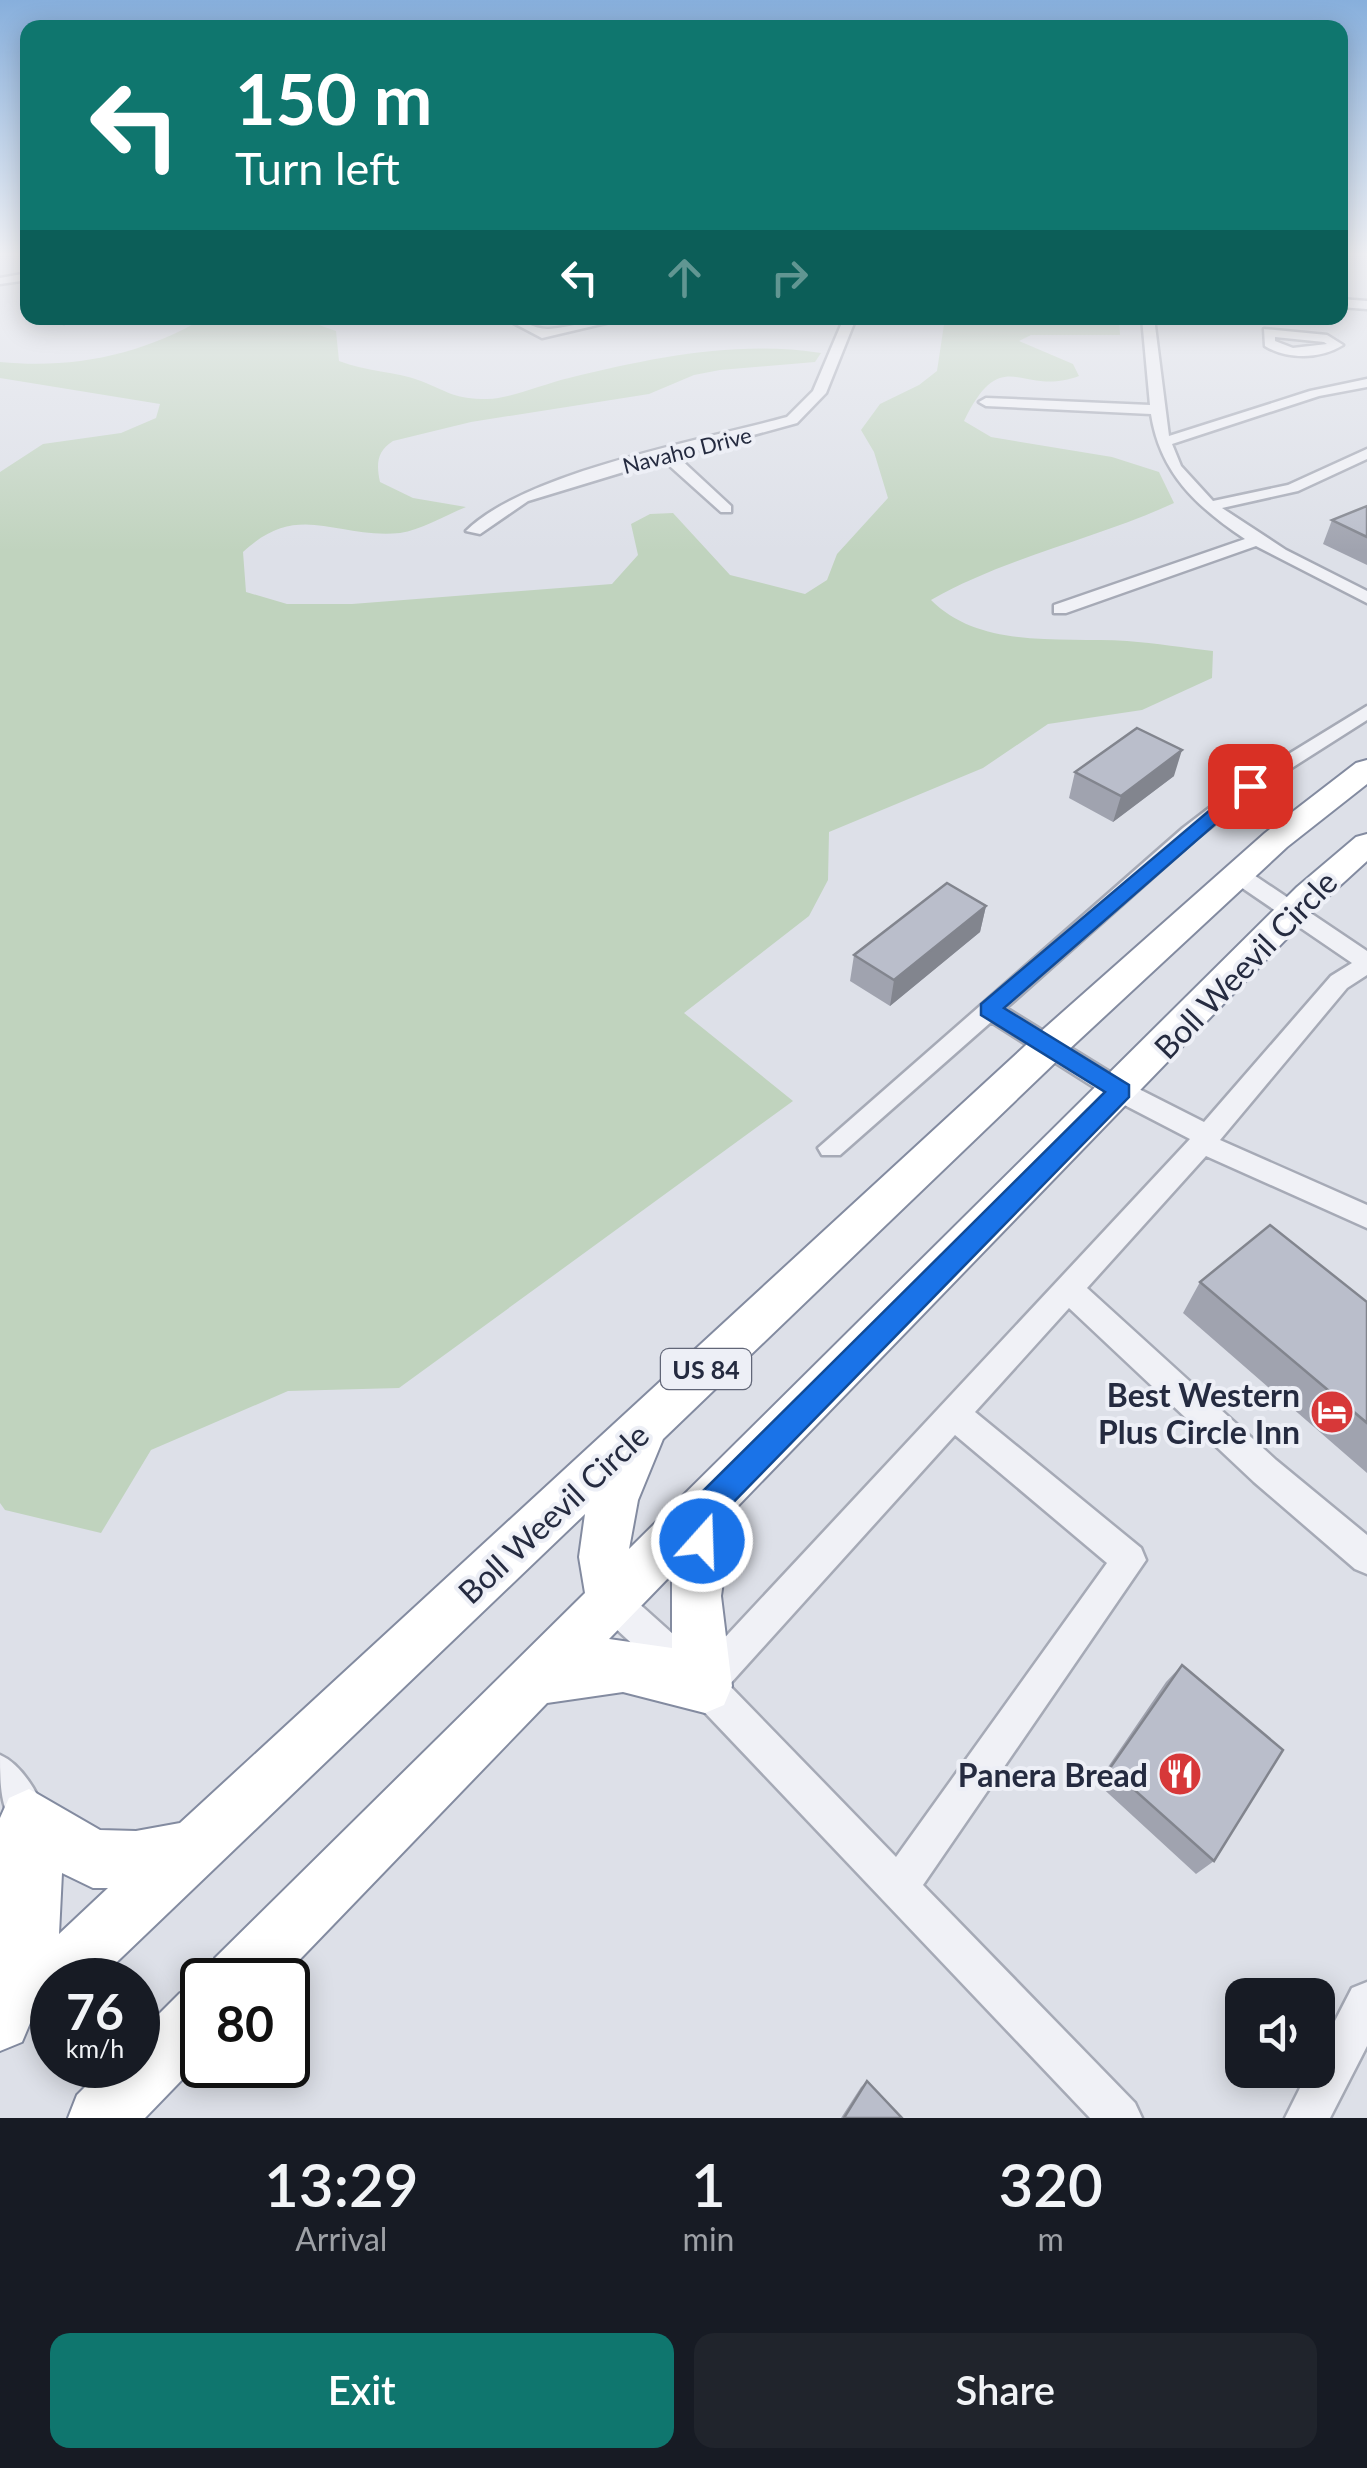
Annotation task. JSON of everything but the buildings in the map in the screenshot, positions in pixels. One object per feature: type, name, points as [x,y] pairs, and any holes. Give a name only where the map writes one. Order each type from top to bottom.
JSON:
[{"type":"highway","name":"Boll Weevil Circle","points":[[78,1958],[1051,1044],[1237,874],[1367,769]]},
{"type":"highway","name":"Boll Weevil Circle","points":[[259,1958],[1293,912],[1367,844]]},
{"type":"highway","points":[[613,1603],[601,1568],[604,1523],[644,1428]]},
{"type":"highway","points":[[705,1686],[692,1630],[695,1577],[709,1506]]},
{"type":"highway","points":[[538,1678],[607,1662],[647,1665],[705,1686]]},
{"type":"highway","points":[[15,1796],[93,1859],[136,1860],[194,1849]]},
{"type":"highway","points":[[0,2020],[28,1956],[33,1882],[15,1796]]},
{"type":"highway","name":"Boll Weevil Circle","points":[[0,2030],[30,2002]]},
{"type":"highway","points":[[100,2118],[180,2037]]},
{"type":"street","name":"Navaho Drive","points":[[474,531],[523,498],[765,430],[810,406],[834,353]]},
{"type":"street","points":[[1153,353],[1162,442],[1180,474],[1212,506],[1258,540],[1367,598]]},
{"type":"street","points":[[1162,442],[1229,426],[1297,398],[1367,383]]},
{"type":"street","points":[[986,402],[1160,410]]},
{"type":"street","points":[[1212,506],[1293,488],[1367,453]]},
{"type":"street","points":[[667,455],[726,509]]},
{"type":"street","points":[[1060,609],[1258,540]]},
{"type":"street","points":[[831,1148],[1190,833],[1250,786],[1367,712]]},
{"type":"street","points":[[705,1686],[1205,1140],[1339,982],[1367,963],[1237,874]]},
{"type":"street","points":[[989,1009],[1205,1140],[1367,1217]]},
{"type":"street","points":[[1069,1289],[1265,1472],[1367,1557]]},
{"type":"street","points":[[898,1887],[1129,1560],[955,1415]]},
{"type":"street","points":[[613,1603],[705,1686],[1120,2118]]},
{"type":"street","points":[[1310,2116],[1366,2006]]},
{"type":"green space","points":[[338,353],[339,361],[411,378],[467,398],[487,399],[694,353],[821,353],[815,362],[720,370],[694,375],[649,394],[471,422],[393,441],[379,458],[380,482],[413,498],[466,507],[400,533],[318,525],[282,528],[263,536],[243,552],[246,592],[287,604],[352,604],[612,584],[638,555],[631,524],[650,514],[673,513],[730,575],[805,594],[827,580],[837,554],[888,498],[874,452],[861,430],[880,404],[919,385],[937,371],[940,353],[1047,353],[1073,364],[1079,376],[1059,381],[1002,377],[990,383],[964,421],[991,437],[1112,457],[1159,472],[1174,503],[1020,560],[931,600],[951,616],[998,634],[1127,641],[1213,651],[1212,678],[1142,710],[1048,724],[983,768],[829,832],[828,880],[809,916],[684,1013],[793,1101],[399,1388],[288,1391],[151,1450],[101,1533],[5,1510],[0,1503],[0,472],[43,444],[121,433],[156,418],[160,404],[0,378],[0,362],[55,363],[106,356]]},
{"type":"place","name":"Best Western Plus Circle Inn","points":[[1332,1412]]},
{"type":"place","name":"Panera Bread","points":[[1180,1774]]},
{"type":"route","points":[[702,1541],[709,1506],[1120,1091],[1051,1044],[989,1009],[1190,833],[1250,786]]}]
